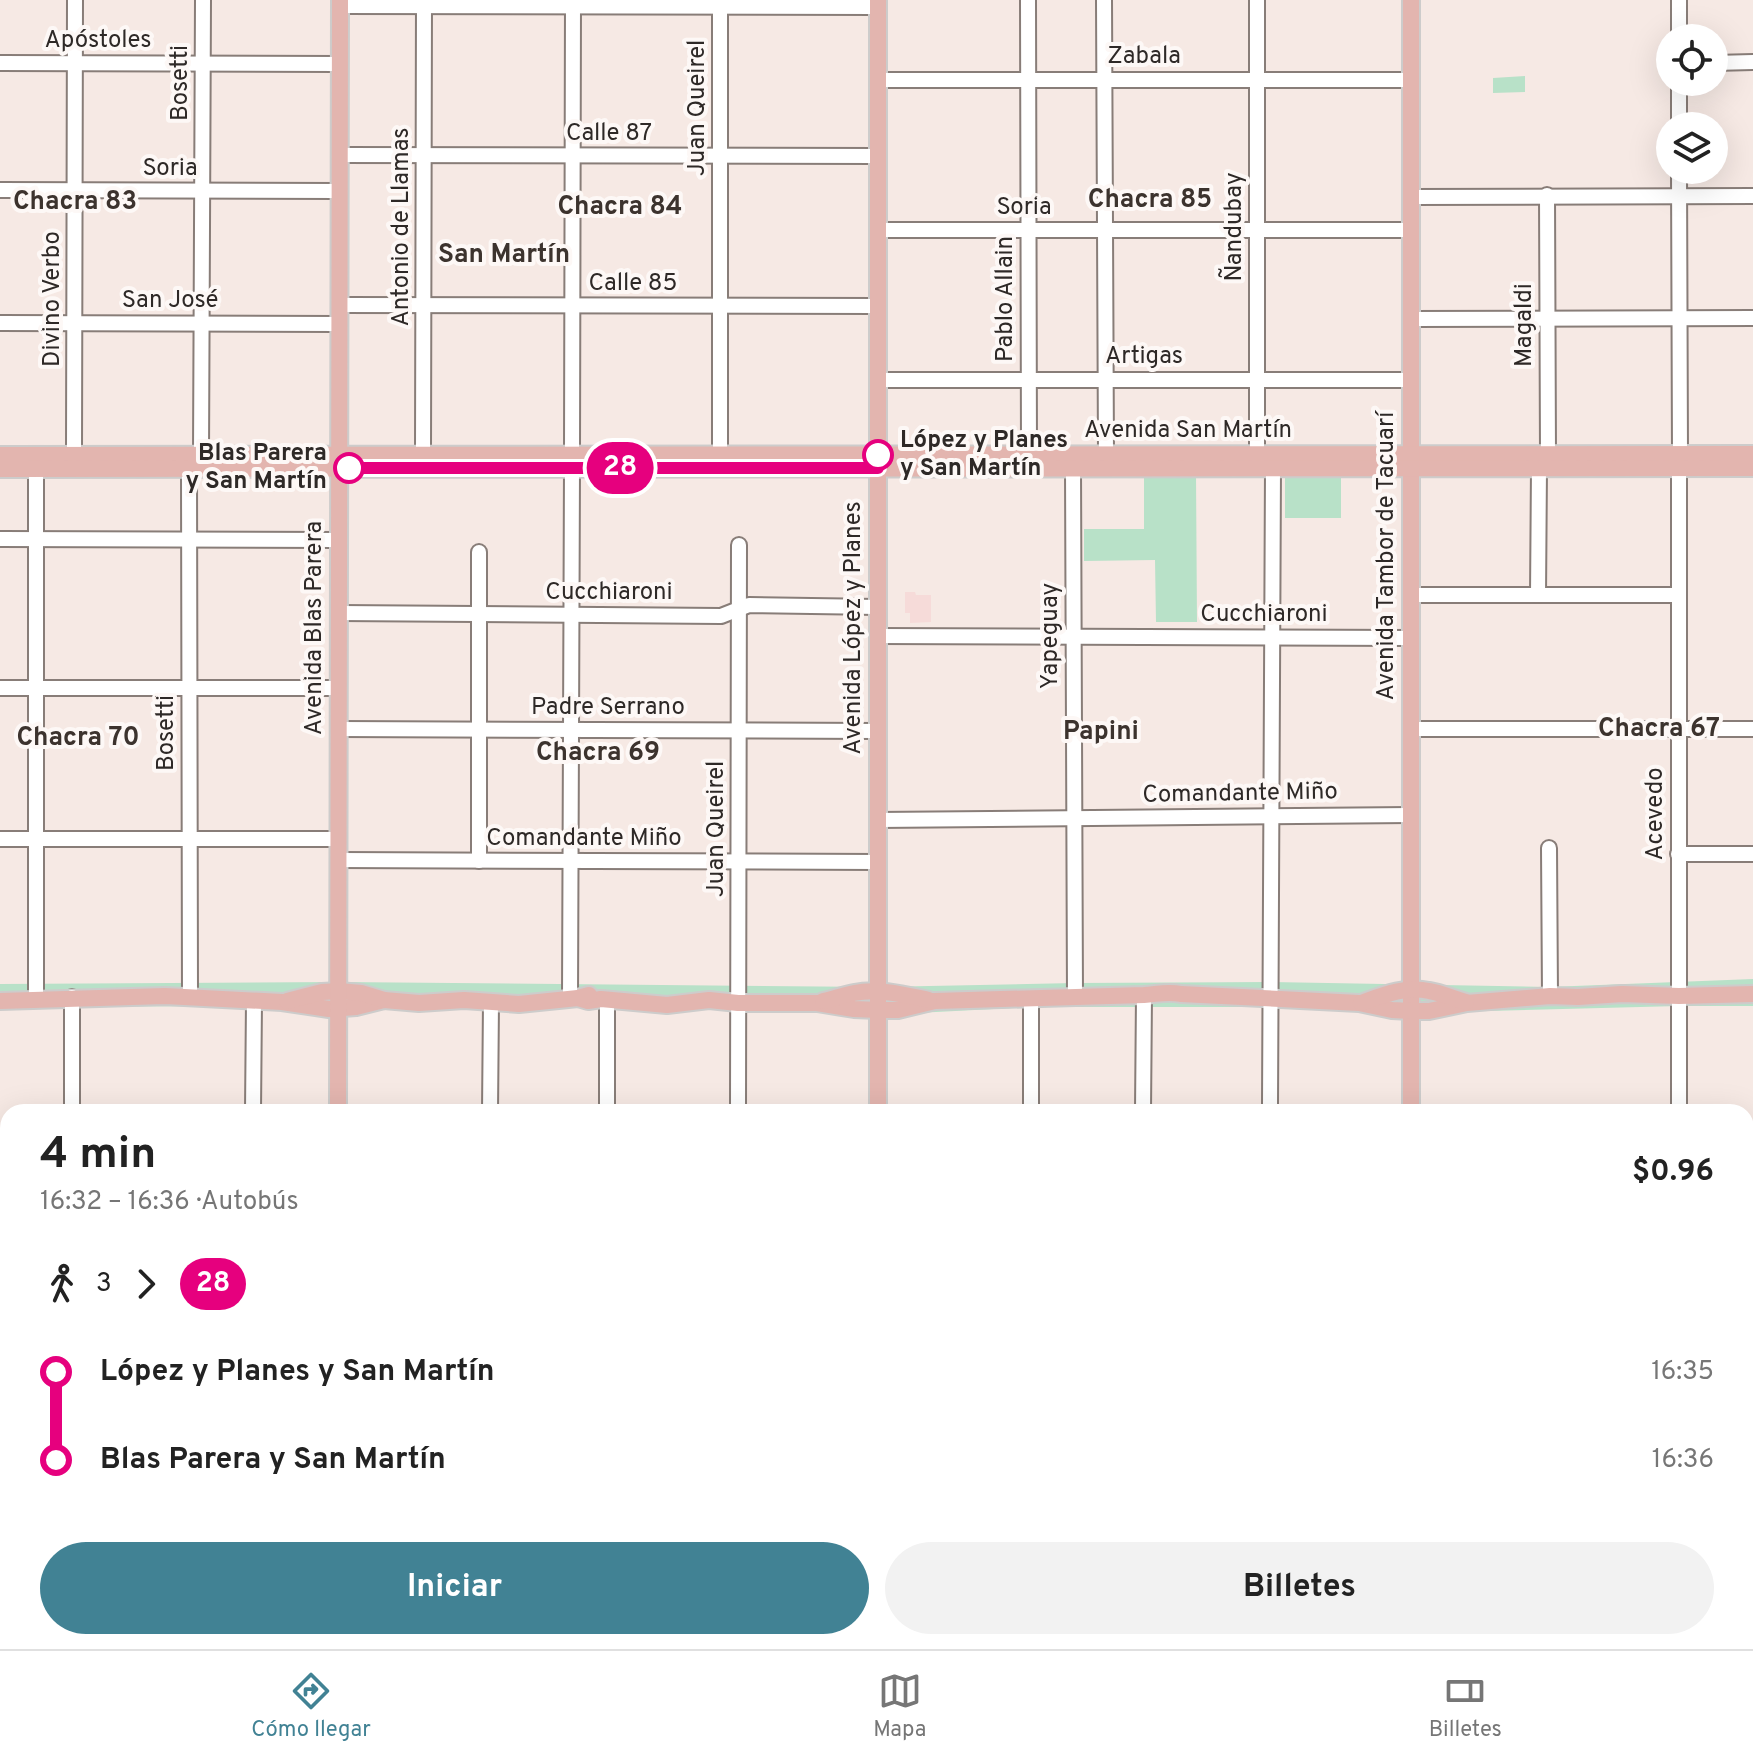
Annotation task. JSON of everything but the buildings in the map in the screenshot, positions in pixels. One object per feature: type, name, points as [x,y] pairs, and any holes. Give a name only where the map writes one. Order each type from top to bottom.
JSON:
[{"type":"main road","name":"Avenida Tambor de Tacuarí","points":[[1411,0],[1411,1104]]},
{"type":"main road","name":"Avenida Blas Parera","points":[[338,1104],[340,3]]},
{"type":"main road","name":"Avenida López y Planes","points":[[878,4],[878,1104]]},
{"type":"main road","name":"Avenida San Martín","points":[[0,455],[201,455],[339,462],[878,462],[1029,455],[1257,454],[1412,462]]},
{"type":"main road","name":"Avenida San Martín","points":[[0,469],[189,469],[423,455],[572,462],[720,455],[1073,468],[1273,468],[1412,462],[1679,461],[1753,454]]},
{"type":"main road","name":"Avenida San Martín","points":[[1679,461],[1753,468]]},
{"type":"main road","points":[[1359,1003],[1393,992],[1411,990],[1430,991],[1467,1003]]},
{"type":"main road","points":[[282,1002],[339,991],[419,1003],[464,1000],[519,1004],[588,995],[667,1005],[709,1000],[817,1003],[854,1009],[898,1010],[935,1001],[1169,991],[1359,1003],[1392,1010],[1429,1011],[1467,1003],[1550,996],[1753,994]]},
{"type":"main road","points":[[817,1003],[854,993],[877,992],[894,992],[935,1001]]},
{"type":"main road","points":[[0,1001],[165,996],[282,1002],[338,1009],[384,1000]]},
{"type":"street","name":"Divino Verbo","points":[[74,455],[75,0]]},
{"type":"street","name":"Bosetti","points":[[201,455],[203,0]]},
{"type":"street","name":"Pablo Allain","points":[[1028,0],[1029,455]]},
{"type":"street","points":[[1104,0],[1106,454]]},
{"type":"street","name":"Ñandubay","points":[[1257,0],[1257,454]]},
{"type":"street","points":[[1679,0],[1679,24]]},
{"type":"street","points":[[340,3],[878,4]]},
{"type":"street","name":"Antonio de Llamas","points":[[423,455],[424,3]]},
{"type":"street","points":[[572,3],[571,861],[574,998]]},
{"type":"street","name":"Juan Queirel","points":[[720,4],[720,455]]},
{"type":"street","points":[[1728,63],[1753,62]]},
{"type":"street","name":"Apóstoles","points":[[0,63],[339,64]]},
{"type":"street","name":"Zabala","points":[[878,80],[1410,80]]},
{"type":"street","name":"Calle 87","points":[[339,155],[878,156]]},
{"type":"street","name":"Acevedo","points":[[1679,184],[1679,1104]]},
{"type":"street","name":"Soria","points":[[0,190],[339,191]]},
{"type":"street","name":"Magaldi","points":[[1538,595],[1547,320],[1547,195]]},
{"type":"street","points":[[1410,197],[1753,196]]},
{"type":"street","name":"Soria","points":[[878,230],[1410,230]]},
{"type":"street","name":"Calle 85","points":[[339,305],[878,306]]},
{"type":"street","points":[[1411,319],[1753,318]]},
{"type":"street","name":"San José","points":[[0,323],[339,324]]},
{"type":"street","name":"Artigas","points":[[878,380],[1410,380]]},
{"type":"street","name":"Yapeguay","points":[[1073,468],[1075,996]]},
{"type":"street","points":[[1270,1104],[1273,468]]},
{"type":"street","points":[[36,469],[36,1000]]},
{"type":"street","name":"Bosetti","points":[[189,469],[190,997]]},
{"type":"street","points":[[0,539],[339,540]]},
{"type":"street","name":"Juan Queirel","points":[[738,1104],[739,545]]},
{"type":"street","points":[[479,552],[479,861]]},
{"type":"street","points":[[1411,595],[1678,595]]},
{"type":"street","name":"Cucchiaroni","points":[[339,613],[721,616],[749,605],[878,607]]},
{"type":"street","name":"Cucchiaroni","points":[[878,636],[1411,638]]},
{"type":"street","points":[[0,688],[339,688]]},
{"type":"street","name":"Padre Serrano","points":[[339,729],[878,731]]},
{"type":"street","points":[[1411,729],[1753,729]]},
{"type":"street","name":"Comandante Miño","points":[[878,820],[1411,815]]},
{"type":"street","points":[[0,839],[339,839]]},
{"type":"street","points":[[1549,848],[1550,996]]},
{"type":"street","points":[[1678,854],[1753,854]]},
{"type":"street","name":"Comandante Miño","points":[[339,860],[878,862]]},
{"type":"street","points":[[1144,1104],[1152,994]]},
{"type":"street","points":[[72,997],[72,1104]]},
{"type":"street","points":[[1031,998],[1031,1104]]},
{"type":"street","points":[[604,999],[607,1104]]},
{"type":"street","points":[[253,1104],[254,1001]]},
{"type":"street","points":[[490,1104],[491,1002]]},
{"type":"shaded area","points":[[905,592],[931,595],[931,622],[910,623],[910,613],[905,613]]},
{"type":"green space","points":[[1525,76],[1525,92],[1493,93],[1493,78]]},
{"type":"green space","points":[[1144,474],[1196,474],[1197,622],[1156,622],[1155,560],[1084,561],[1084,529],[1144,529]]},
{"type":"green space","points":[[1285,477],[1341,477],[1341,518],[1285,518]]},
{"type":"green space","points":[[1753,979],[1753,1006],[1412,1013],[1271,1007],[1032,1007],[878,1015],[739,1007],[0,1007],[0,984],[339,982],[878,987],[1271,982],[1549,987]]},
{"type":"bus line","name":"28","points":[[349,468],[878,468],[878,455]]},
{"type":"place","name":"López y Planes y San Martín","points":[[878,455]]},
{"type":"place","name":"Blas Parera y San Martín","points":[[349,468]]},
{"type":"district","name":"Chacra 85","points":[[1150,200]]},
{"type":"district","name":"Chacra 83","points":[[75,202]]},
{"type":"district","name":"Chacra 84","points":[[620,207]]},
{"type":"district","name":"San Martín","points":[[504,255]]},
{"type":"district","name":"Chacra 67","points":[[1659,729]]},
{"type":"district","name":"Papini","points":[[1101,732]]},
{"type":"district","name":"Chacra 70","points":[[78,738]]},
{"type":"district","name":"Chacra 69","points":[[598,753]]}]
